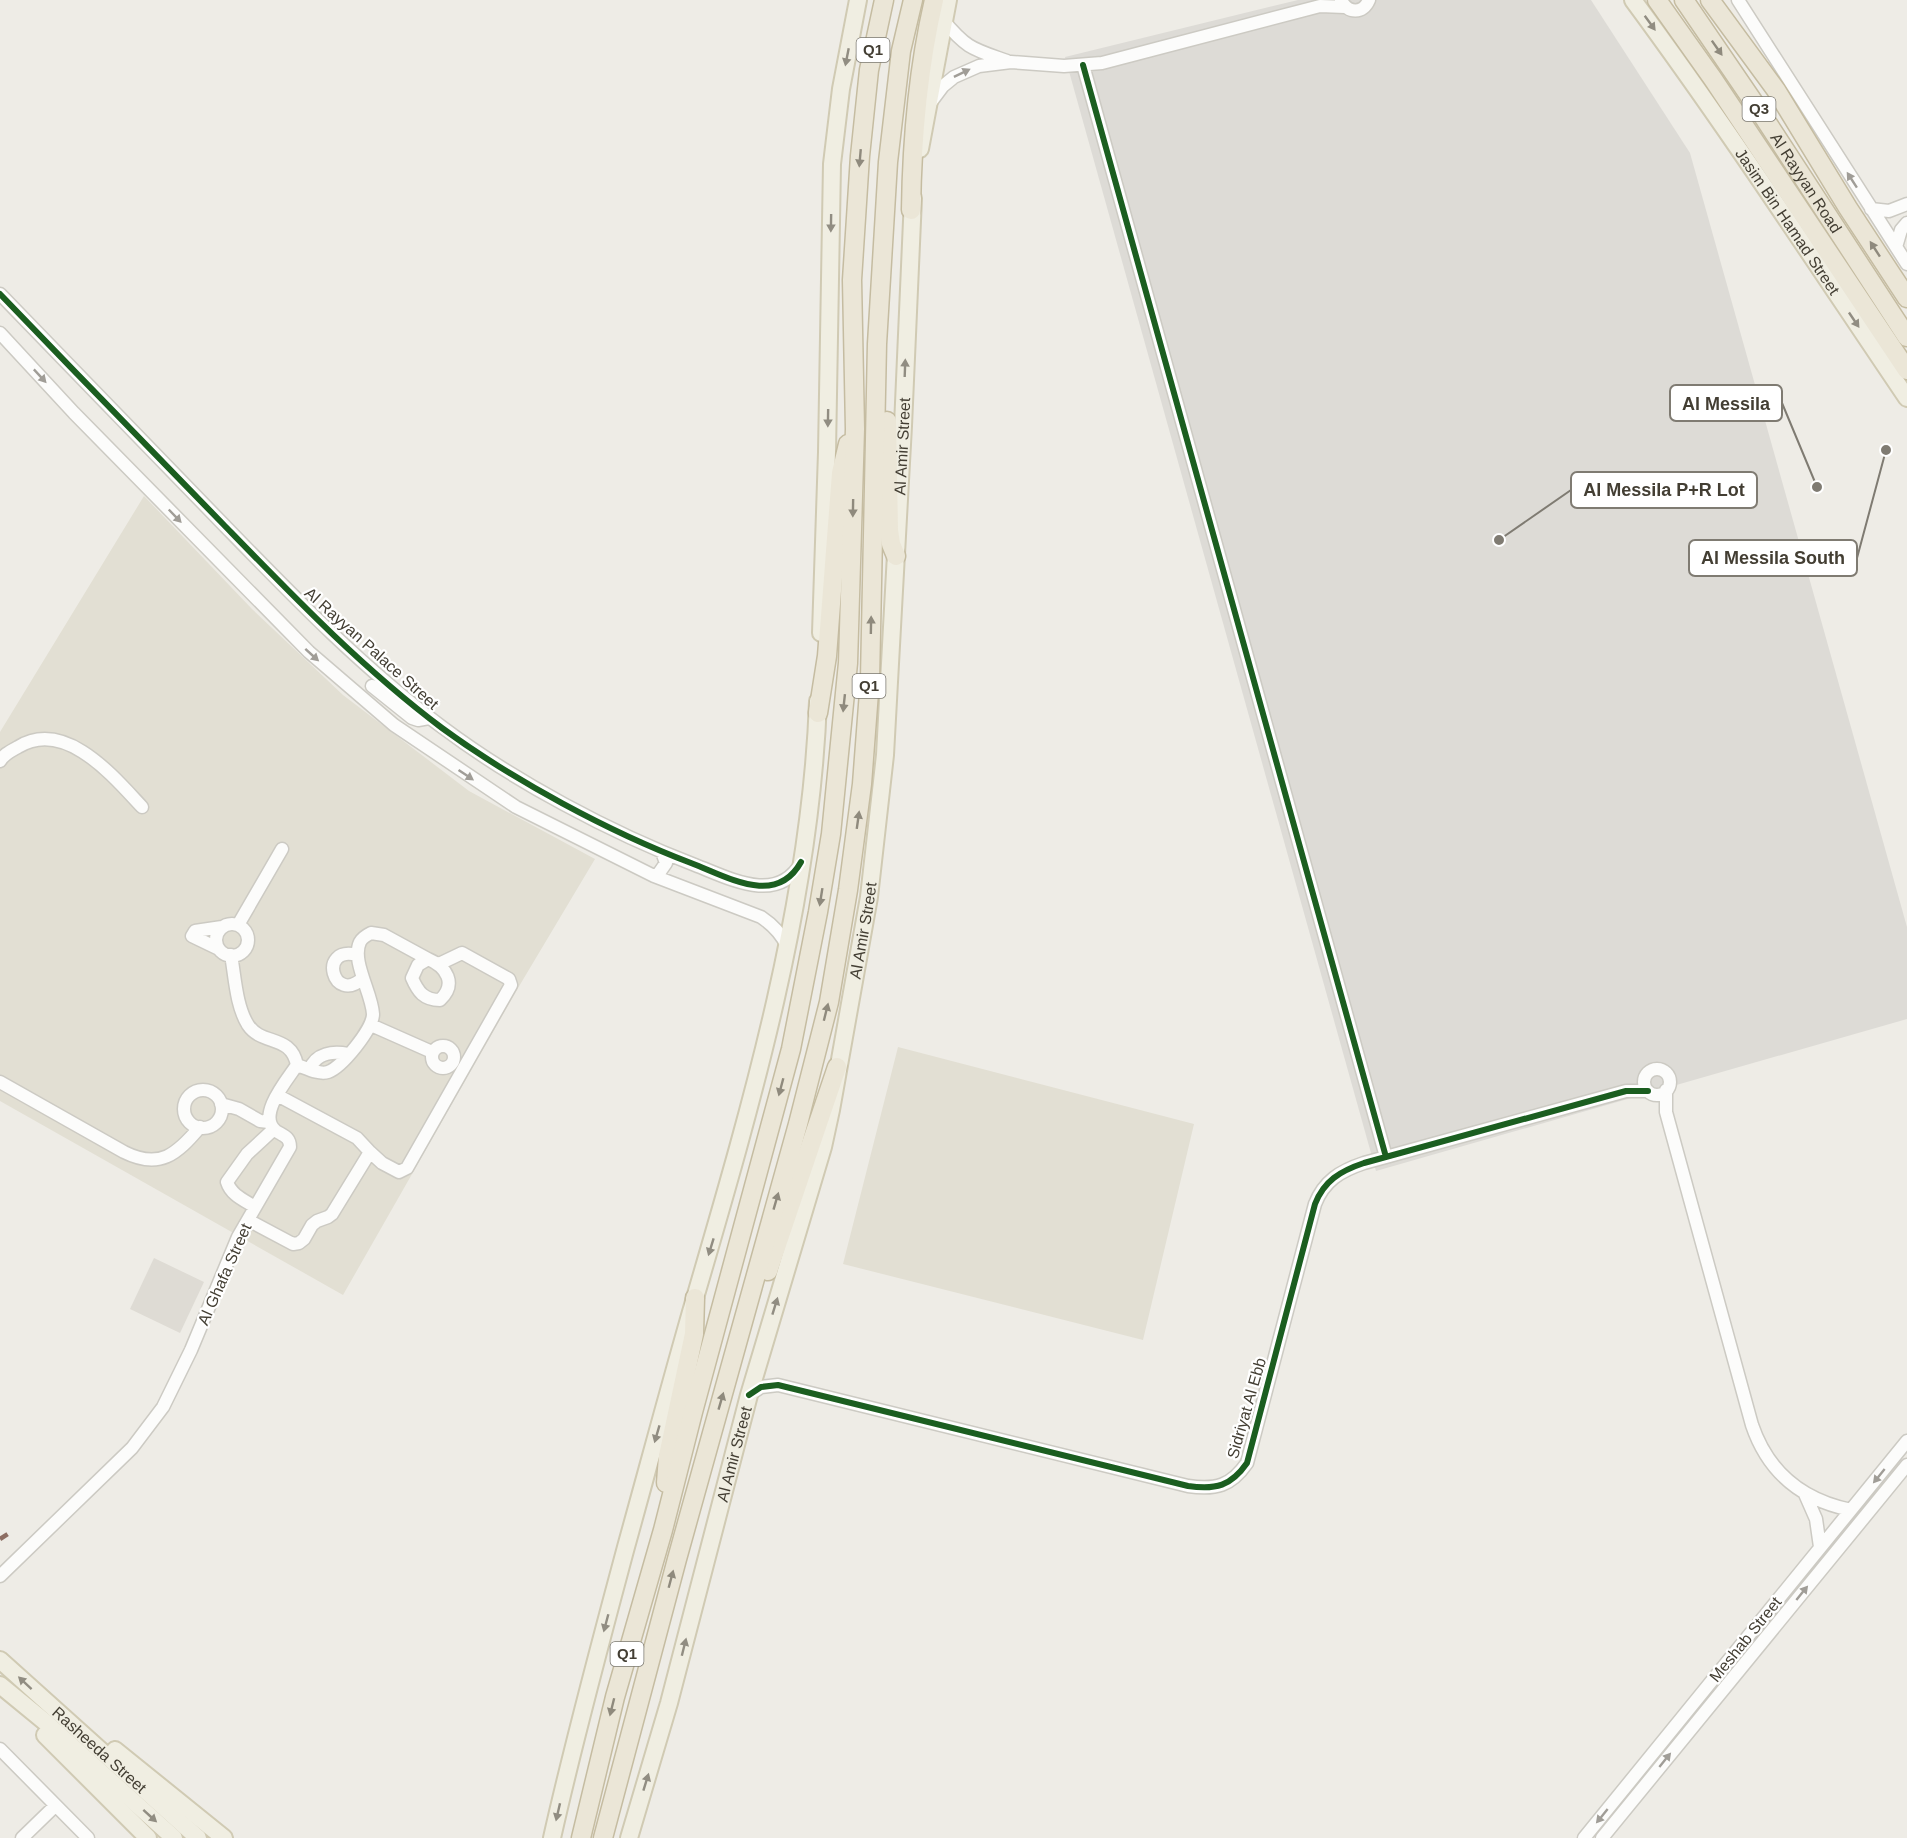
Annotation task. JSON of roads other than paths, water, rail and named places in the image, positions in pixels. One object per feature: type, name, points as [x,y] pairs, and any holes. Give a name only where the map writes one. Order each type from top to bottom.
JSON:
[{"type":"highway","name":"Q1","points":[[580,1838],[615,1697],[663,1530],[791,1049],[831,834],[849,663],[855,429],[852,280],[860,156],[869,70],[884,0]]},
{"type":"highway","name":"Al Amir Street","points":[[603,1838],[682,1538],[798,1124],[829,1002],[848,890],[862,784],[870,679],[877,344],[888,162],[901,51],[913,0]]},
{"type":"highway","points":[[911,210],[912,143],[934,0]]},
{"type":"highway","points":[[1657,0],[1713,79],[1907,370]]},
{"type":"highway","name":"Al Rayyan Road","points":[[1684,0],[1757,107],[1907,337]]},
{"type":"highway","name":"Al Rayyan Road","points":[[1710,0],[1776,90],[1848,208],[1907,298]]},
{"type":"highway","points":[[1722,0],[1776,90]]},
{"type":"highway","points":[[877,344],[885,376],[890,530],[891,544],[896,556]]},
{"type":"highway","points":[[818,713],[826,663],[842,461],[855,429]]},
{"type":"highway","points":[[733,1358],[756,1307],[837,1067]]},
{"type":"highway","points":[[663,1530],[668,1456],[694,1334],[695,1298]]},
{"type":"main road","points":[[552,1838],[577,1726],[695,1298],[724,1204],[787,946],[801,862],[811,796],[818,713],[827,452],[832,164],[840,88],[858,0]]},
{"type":"main road","name":"Al Amir Street","points":[[629,1838],[669,1703],[749,1395],[822,1148],[870,897],[885,755],[903,426],[911,210],[948,0]]},
{"type":"main road","points":[[1633,0],[1667,46],[1694,74],[1787,202],[1806,220]]},
{"type":"main road","name":"Jasim Bin Hamad Street","points":[[1667,46],[1907,398]]},
{"type":"main road","name":"Rasheeda Street","points":[[0,1660],[198,1838]]},
{"type":"main road","points":[[6,1690],[34,1725],[148,1838]]},
{"type":"main road","name":"Rasheeda Street","points":[[6,1690],[44,1721],[174,1838]]},
{"type":"main road","points":[[50,1706],[75,1718],[224,1838]]},
{"type":"street","points":[[1320,6],[1332,0]]},
{"type":"street","points":[[928,109],[934,97],[954,77],[979,66],[1011,62],[1083,65],[1128,57],[1320,6],[1343,3],[1351,10],[1359,10],[1365,7],[1369,0]]},
{"type":"street","points":[[1738,0],[1907,264]]},
{"type":"street","points":[[943,20],[960,40],[971,48],[1011,62]]},
{"type":"street","points":[[1083,65],[1386,1157]]},
{"type":"street","points":[[1871,209],[1889,211],[1907,204]]},
{"type":"street","points":[[1896,247],[1901,231],[1907,223]]},
{"type":"street","name":"Al Rayyan Palace Street","points":[[0,294],[375,681],[500,766],[569,806],[662,852],[755,886],[770,886],[783,881],[794,874],[801,862]]},
{"type":"street","points":[[0,333],[74,413],[309,652],[394,725],[516,807],[654,876],[761,917],[773,925],[787,946]]},
{"type":"street","points":[[364,700],[375,681]]},
{"type":"street","points":[[0,761],[3,756],[28,741],[59,739],[101,763],[142,807]]},
{"type":"street","points":[[238,925],[282,849]]},
{"type":"street","points":[[654,876],[666,863],[662,852]]},
{"type":"street","points":[[230,924],[238,925],[246,933],[247,943],[241,952],[231,955],[196,940],[192,936],[195,931],[230,924]]},
{"type":"street","points":[[219,949],[216,940],[222,927]]},
{"type":"street","points":[[277,1095],[357,1138],[382,1163],[399,1172],[406,1168],[511,986],[509,979],[462,953],[433,962],[393,939],[371,933],[361,940],[357,955],[371,1000],[373,1016],[371,1024],[348,1054],[332,1070],[326,1073],[297,1065]]},
{"type":"street","points":[[357,955],[348,953],[339,956],[333,964],[333,974],[338,982],[347,986],[356,984],[363,978]]},
{"type":"street","points":[[231,955],[242,1012],[249,1026],[257,1034],[285,1045],[295,1056],[297,1065],[277,1095],[269,1112],[271,1126],[227,1182],[235,1195],[255,1207]]},
{"type":"street","points":[[371,1024],[432,1052]]},
{"type":"street","points":[[0,1083],[124,1152],[141,1159],[158,1160],[174,1154],[187,1144],[200,1127]]},
{"type":"street","name":"Sidriyat Al Ebb","points":[[778,1385],[1188,1486],[1216,1487],[1228,1483],[1247,1463],[1319,1193],[1328,1181],[1350,1168],[1386,1157],[1626,1091],[1653,1088],[1666,1112],[1756,1437],[1771,1464],[1804,1493]]},
{"type":"street","points":[[201,1090],[211,1092],[221,1104],[219,1119],[211,1126],[200,1127],[191,1123],[185,1114],[185,1103],[191,1094],[201,1090]]},
{"type":"street","points":[[221,1104],[239,1109],[271,1126]]},
{"type":"street","name":"Al Ghafa Street","points":[[0,1576],[132,1448],[163,1407],[191,1350],[238,1237],[290,1148],[290,1142],[286,1136],[271,1126]]},
{"type":"street","points":[[248,1220],[293,1244],[299,1243],[312,1225],[332,1214],[370,1152]]},
{"type":"street","points":[[759,1362],[766,1375],[778,1385]]},
{"type":"street","points":[[749,1395],[761,1387],[778,1385]]},
{"type":"street","name":"Meshab Street","points":[[1584,1838],[1907,1441]]},
{"type":"street","name":"Meshab Street","points":[[1602,1838],[1907,1465]]},
{"type":"street","points":[[1804,1493],[1822,1502],[1851,1510]]},
{"type":"street","points":[[1804,1493],[1816,1519],[1820,1547]]},
{"type":"street","points":[[1724,1665],[1736,1674]]},
{"type":"street","points":[[0,1749],[88,1838]]},
{"type":"street","points":[[1639,1770],[1650,1778]]},
{"type":"street","points":[[22,1838],[55,1806]]},
{"type":"place","name":"Al Messila South","points":[[1886,450]]},
{"type":"place","name":"Al Messila","points":[[1817,487]]},
{"type":"place","name":"Al Messila P+R Lot","points":[[1499,540]]}]
